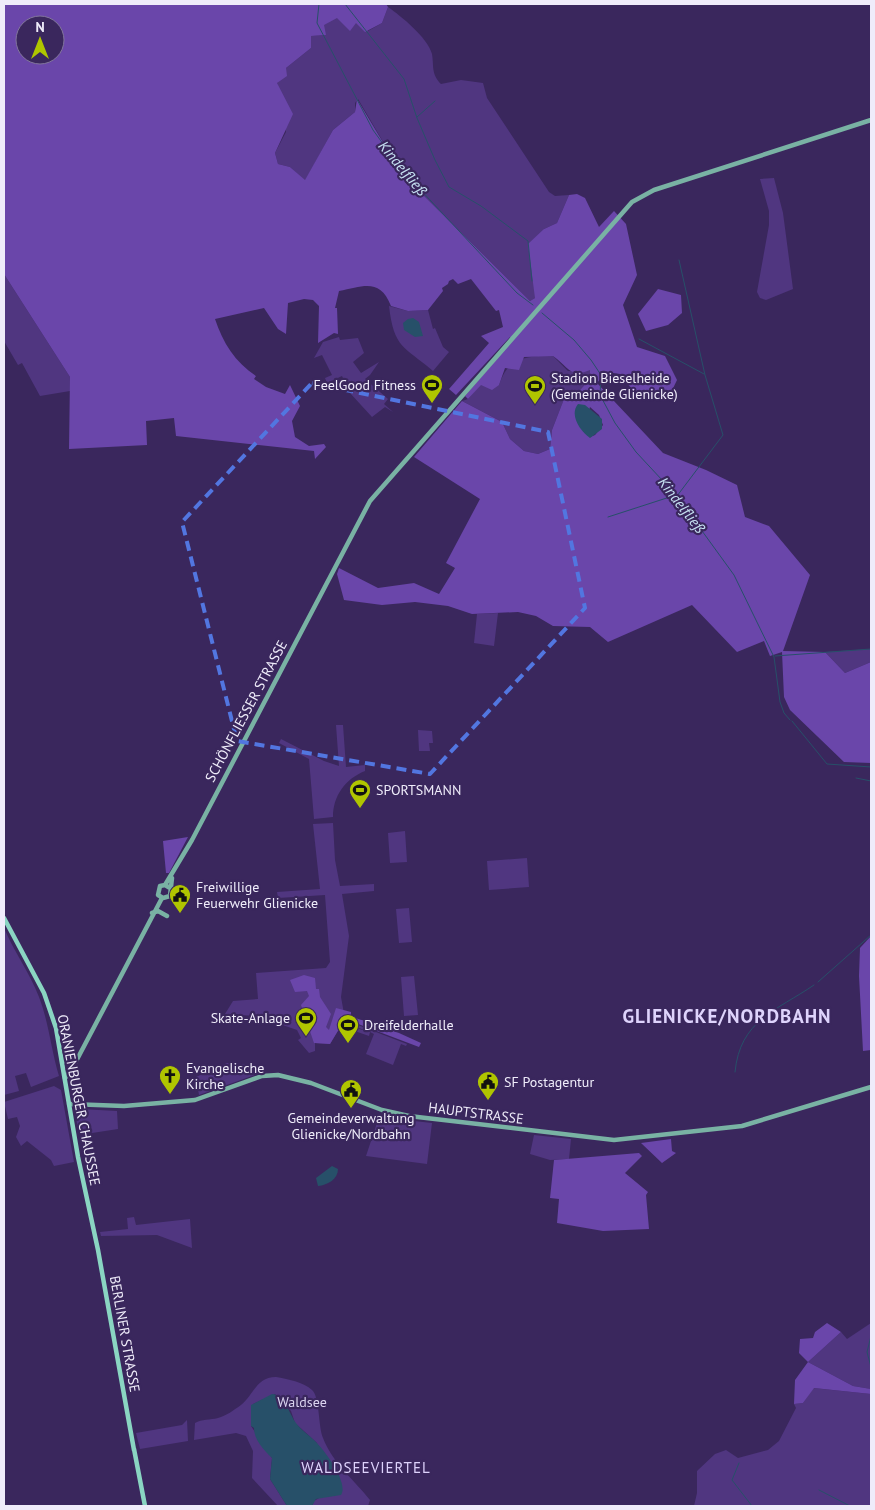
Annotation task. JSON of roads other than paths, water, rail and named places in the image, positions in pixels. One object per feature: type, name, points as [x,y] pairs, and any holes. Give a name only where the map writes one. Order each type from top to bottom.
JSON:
[{"type":"main road","name":"SCHÖNFLIESSER STRASSE","points":[[167,886],[341,555],[375,495],[600,236],[641,195],[871,120]]},
{"type":"main road","points":[[65,1078],[157,904],[160,897],[158,888],[167,886],[170,896],[160,897]]},
{"type":"main road","points":[[152,913],[158,911],[167,916]]},
{"type":"main road","name":"ORANIENBURGER CHAUSSEE","points":[[4,918],[44,993],[53,1018],[62,1058],[78,1157],[96,1236]]},
{"type":"main road","points":[[62,1058],[68,1064],[76,1060]]},
{"type":"main road","name":"HAUPTSTRASSE","points":[[69,1104],[124,1106],[194,1100],[262,1076],[278,1075],[312,1083],[378,1108],[409,1116],[622,1139],[742,1126],[871,1087]]},
{"type":"main road","name":"BERLINER STRASSE","points":[[96,1236],[145,1506]]},
{"type":"water","points":[[413,318],[419,322],[423,336],[415,337],[404,330],[403,323]]},
{"type":"water","points":[[578,404],[585,405],[602,419],[602,429],[590,438],[575,418]]},
{"type":"water","points":[[332,1166],[338,1169],[334,1179],[329,1183],[318,1186],[316,1178]]},
{"type":"water","name":"Waldsee","points":[[272,1394],[280,1397],[298,1426],[325,1452],[335,1467],[342,1483],[343,1490],[341,1495],[316,1499],[312,1506],[287,1506],[270,1479],[272,1458],[260,1444],[254,1428],[251,1426],[251,1405]]},
{"type":"waterway","name":"Kindelfließ","points":[[319,4],[317,23],[373,130],[402,170],[517,293],[533,305]]},
{"type":"waterway","name":"Kindelfließ","points":[[345,4],[404,79],[417,118],[449,187],[481,206],[528,241],[532,281]]},
{"type":"waterway","points":[[417,117],[435,101]]},
{"type":"waterway","points":[[677,496],[723,435],[705,375],[679,260]]},
{"type":"waterway","name":"Kindelfließ","points":[[542,313],[574,340],[591,360],[601,375],[600,395],[615,423],[636,452],[676,495],[734,575],[774,657],[780,702],[784,713],[790,720]]},
{"type":"waterway","points":[[639,339],[704,374]]},
{"type":"waterway","points":[[608,517],[676,495]]},
{"type":"waterway","points":[[775,656],[871,649]]},
{"type":"waterway","name":"Kindelfließ","points":[[792,721],[827,764],[871,767]]},
{"type":"waterway","name":"Kindelfließ","points":[[856,778],[871,781]]},
{"type":"waterway","points":[[818,982],[871,935]]},
{"type":"waterway","points":[[735,1072],[738,1054],[752,1028],[774,1010],[814,985]]},
{"type":"waterway","points":[[871,1336],[867,1352],[871,1367]]},
{"type":"waterway","points":[[739,1463],[732,1480],[752,1506]]},
{"type":"waterway","points":[[819,1490],[850,1506]]},
{"type":"place","name":"FeelGood Fitness","points":[[432,404]]},
{"type":"place","name":"Stadion Bieselheide (Gemeinde Glienicke)","points":[[535,405]]},
{"type":"place","name":"SPORTSMANN","points":[[360,809]]},
{"type":"place","name":"Freiwillige Feuerwehr Glienicke","points":[[180,914]]},
{"type":"place","name":"Skate-Anlage","points":[[306,1037]]},
{"type":"place","name":"Dreifelderhalle","points":[[348,1044]]},
{"type":"place","name":"Evangelische Kirche","points":[[170,1095]]},
{"type":"place","name":"SF Postagentur","points":[[488,1101]]},
{"type":"place","name":"Gemeindeverwaltung Glienicke/Nordbahn","points":[[351,1109]]},
{"type":"district","name":"GLIENICKE/NORDBAHN","points":[[727,1016]]},
{"type":"district","name":"WALDSEEVIERTEL","points":[[366,1467]]}]
